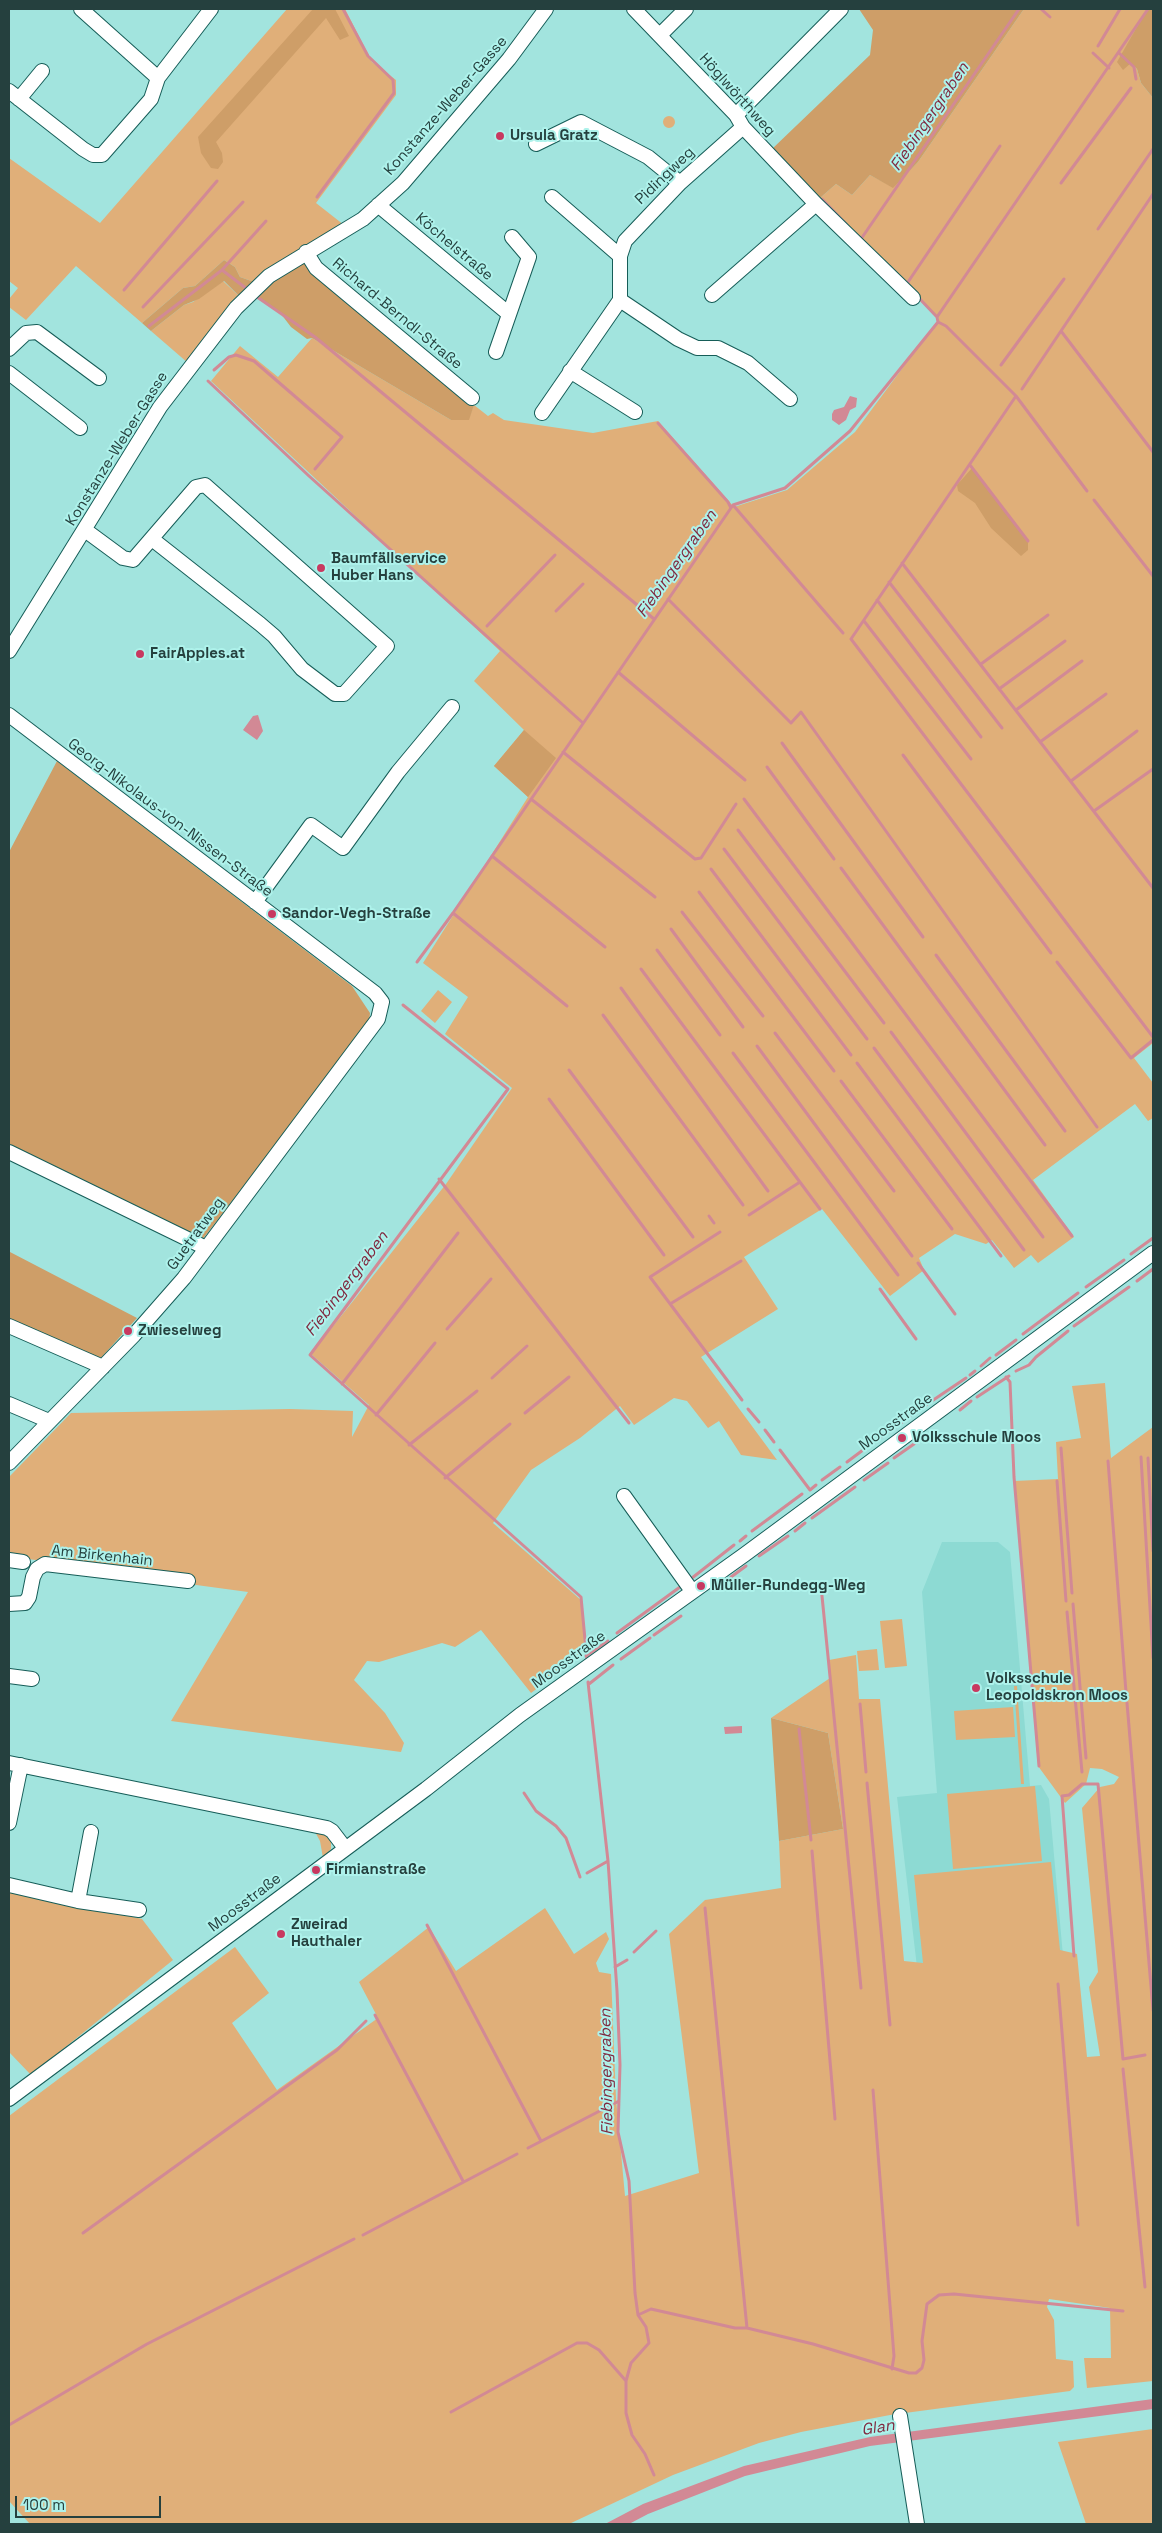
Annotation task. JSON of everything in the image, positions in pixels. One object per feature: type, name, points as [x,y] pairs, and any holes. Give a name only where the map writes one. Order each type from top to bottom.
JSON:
[{"type":"street","points":[[81,9],[158,78]]},
{"type":"street","points":[[42,70],[14,95],[83,149],[93,155],[102,155],[151,99],[158,78],[211,9]]},
{"type":"street","name":"Konstanze-Weber-Gasse","points":[[9,651],[144,432],[193,361],[243,300],[269,276],[362,220],[403,183],[454,126],[509,59],[546,9]]},
{"type":"street","name":"Höglwörthweg","points":[[634,9],[816,204],[913,298]]},
{"type":"street","points":[[660,35],[686,9]]},
{"type":"street","name":"Pidingweg","points":[[620,300],[620,256],[626,241],[637,226],[739,121],[841,9]]},
{"type":"street","points":[[536,144],[581,122],[648,157],[680,183]]},
{"type":"street","points":[[552,197],[620,256]]},
{"type":"street","points":[[712,296],[816,204]]},
{"type":"street","name":"Köchelstraße","points":[[378,205],[509,314]]},
{"type":"street","points":[[496,352],[529,257],[512,237]]},
{"type":"street","name":"Richard-Berndl-Straße","points":[[306,252],[316,268],[472,398]]},
{"type":"street","points":[[542,413],[620,300],[678,339],[697,348],[718,348],[748,362],[790,399]]},
{"type":"street","points":[[9,349],[26,333],[37,332],[99,378]]},
{"type":"street","points":[[570,371],[634,412]]},
{"type":"street","points":[[9,373],[80,428]]},
{"type":"street","points":[[85,530],[128,560],[138,556],[152,539],[196,487],[205,485],[210,487],[388,646],[344,694],[335,694],[302,669],[274,636],[260,624],[152,539]]},
{"type":"street","points":[[255,902],[311,826],[343,848],[398,772],[452,706]]},
{"type":"street","name":"Georg-Nikolaus-von-Nissen-Straße","points":[[9,715],[375,993],[382,1002]]},
{"type":"street","name":"Guetratweg","points":[[9,1463],[104,1366],[184,1278],[378,1019],[382,1002]]},
{"type":"street","points":[[9,1152],[206,1248]]},
{"type":"street","name":"Moosstraße","points":[[9,2099],[426,1789],[520,1715],[1153,1253]]},
{"type":"street","points":[[9,1326],[104,1366]]},
{"type":"street","points":[[9,1404],[50,1421]]},
{"type":"street","points":[[624,1496],[692,1591]]},
{"type":"street","points":[[9,1560],[24,1562]]},
{"type":"street","name":"Am Birkenhain","points":[[9,1604],[25,1603],[29,1597],[33,1577],[37,1569],[45,1564],[188,1581]]},
{"type":"street","points":[[9,1676],[32,1680]]},
{"type":"street","points":[[9,1824],[15,1764],[327,1828],[332,1831],[345,1848]]},
{"type":"street","points":[[78,1900],[91,1832]]},
{"type":"street","points":[[9,1884],[78,1900],[139,1910]]},
{"type":"street","points":[[900,2418],[917,2524]]},
{"type":"shaded area","points":[[287,9],[345,9],[372,62],[396,80],[396,95],[316,203],[344,225],[257,283],[240,277],[235,267],[224,260],[195,286],[183,288],[142,323],[76,266],[26,320],[9,307],[9,299],[18,288],[9,281],[9,158],[100,223]]},
{"type":"shaded area","points":[[313,9],[335,9],[349,36],[340,40],[326,18],[216,142],[222,153],[223,162],[218,169],[211,168],[201,153],[198,137]]},
{"type":"shaded area","points":[[859,9],[1024,9],[918,162],[893,188],[870,175],[852,195],[836,184],[820,198],[772,149],[870,55],[873,30]]},
{"type":"shaded area","points":[[1024,9],[1147,9],[1118,62],[1131,63],[1137,69],[1141,83],[1153,98],[1153,1043],[1134,1058],[1153,1083],[1153,1118],[1148,1121],[1135,1104],[1033,1180],[1074,1237],[1038,1263],[1031,1255],[1014,1268],[992,1240],[986,1244],[955,1234],[919,1258],[924,1270],[890,1296],[822,1209],[744,1257],[778,1309],[701,1357],[777,1460],[741,1455],[719,1421],[708,1428],[687,1401],[674,1398],[634,1425],[620,1406],[580,1438],[531,1470],[493,1523],[582,1601],[585,1653],[531,1693],[481,1630],[455,1647],[442,1643],[379,1662],[367,1661],[354,1680],[385,1713],[404,1743],[401,1752],[171,1721],[248,1592],[189,1584],[190,1577],[9,1557],[9,1477],[71,1413],[290,1409],[353,1411],[352,1437],[369,1405],[311,1354],[446,1184],[512,1088],[445,1034],[468,997],[423,963],[528,797],[494,766],[524,730],[474,681],[500,651],[211,381],[240,346],[278,377],[312,338],[451,420],[468,420],[474,405],[488,416],[493,413],[504,420],[593,433],[658,421],[734,507],[787,490],[855,432],[939,319],[820,198],[836,184],[852,195],[870,175],[893,187],[918,162]]},
{"type":"shaded area","points":[[1147,9],[1153,9],[1153,98],[1141,83],[1137,69],[1131,63],[1123,70],[1117,62]]},
{"type":"shaded area","points":[[667,116],[671,116],[675,122],[671,128],[667,128],[663,124],[663,120]]},
{"type":"shaded area","points":[[296,252],[474,405],[469,420],[451,420],[312,338],[307,339],[291,327],[281,314],[249,292],[241,298],[224,281],[199,299],[184,305],[151,331],[142,323],[183,288],[195,286],[224,260],[235,267],[240,277],[257,283]]},
{"type":"shaded area","points":[[223,281],[241,298],[188,363],[151,331],[184,305],[193,302]]},
{"type":"shaded area","points":[[850,396],[857,398],[856,407],[850,410],[846,420],[839,425],[832,420],[832,414],[834,410],[844,407]]},
{"type":"shaded area","points":[[972,468],[1028,542],[1028,550],[1021,556],[991,528],[975,503],[958,491],[957,485]]},
{"type":"shaded area","points":[[258,715],[263,731],[257,740],[243,730],[253,716]]},
{"type":"shaded area","points":[[524,730],[556,758],[528,797],[494,766]]},
{"type":"shaded area","points":[[57,761],[352,986],[370,1013],[369,1023],[202,1240],[9,1147],[9,852]]},
{"type":"shaded area","points":[[438,990],[452,1002],[435,1023],[421,1011]]},
{"type":"shaded area","points":[[10,1252],[137,1318],[99,1360],[9,1322]]},
{"type":"shaded area","points":[[1105,1383],[1111,1458],[1153,1427],[1153,2381],[1087,2388],[1084,2358],[1111,2358],[1110,2308],[1049,2299],[1047,2307],[1054,2320],[1056,2359],[1073,2361],[1074,2387],[1070,2391],[890,2415],[801,2432],[759,2443],[673,2475],[569,2524],[30,2524],[9,2501],[9,2116],[235,1947],[269,1993],[232,2023],[277,2090],[378,2018],[359,1982],[429,1927],[456,1971],[545,1908],[574,1954],[606,1932],[609,1939],[596,1963],[599,1972],[611,1974],[616,2099],[625,2196],[699,2173],[669,1934],[705,1900],[781,1888],[779,1841],[843,1829],[828,1733],[771,1718],[830,1678],[829,1660],[856,1655],[859,1699],[880,1699],[904,1961],[923,1963],[914,1875],[1051,1862],[1060,1950],[1077,1954],[1087,2057],[1100,2056],[1089,1987],[1098,1972],[1082,1808],[1100,1787],[1114,1784],[1119,1777],[1102,1769],[1090,1768],[1086,1784],[1065,1803],[1038,1766],[1014,1481],[1058,1479],[1056,1442],[1081,1438],[1072,1386]]},
{"type":"shaded area","name":"Volksschule Leopoldskron Moos","points":[[942,1542],[998,1542],[1010,1552],[1030,1786],[1041,1785],[1049,1799],[1063,1956],[917,1967],[897,1797],[937,1793],[922,1592]]},
{"type":"shaded area","points":[[902,1619],[907,1666],[885,1668],[880,1621]]},
{"type":"shaded area","points":[[877,1649],[879,1670],[859,1671],[857,1651]]},
{"type":"shaded area","points":[[1014,1686],[1017,1686],[1024,1784],[1021,1784]]},
{"type":"shaded area","points":[[1013,1707],[1015,1737],[956,1740],[954,1711]]},
{"type":"shaded area","points":[[771,1718],[828,1733],[843,1829],[779,1841]]},
{"type":"shaded area","points":[[742,1726],[742,1733],[725,1734],[724,1727]]},
{"type":"shaded area","points":[[1035,1786],[1042,1861],[953,1869],[947,1794]]},
{"type":"shaded area","points":[[314,1830],[324,1833],[331,1842],[331,1849],[323,1858],[320,1841]]},
{"type":"shaded area","points":[[9,1887],[142,1919],[173,1960],[31,2075],[9,2052]]},
{"type":"shaded area","points":[[1153,2399],[1153,2409],[870,2446],[745,2476],[648,2514],[629,2524],[605,2524],[643,2504],[744,2466],[870,2437]]},
{"type":"shaded area","points":[[1153,2429],[1153,2524],[1086,2524],[1058,2442]]},
{"type":"waterway","points":[[317,197],[394,93],[393,80],[368,56],[343,9]]},
{"type":"waterway","name":"Fiebingergraben","points":[[861,239],[1019,9]]},
{"type":"waterway","points":[[1041,9],[1050,17]]},
{"type":"waterway","points":[[1098,46],[1120,9]]},
{"type":"waterway","points":[[937,317],[1148,9]]},
{"type":"waterway","points":[[1093,53],[1109,68]]},
{"type":"waterway","points":[[1119,53],[1134,67],[1136,79]]},
{"type":"waterway","points":[[1061,183],[1131,88]]},
{"type":"waterway","points":[[906,285],[1000,146]]},
{"type":"waterway","points":[[1098,229],[1153,149]]},
{"type":"waterway","points":[[124,290],[217,181]]},
{"type":"waterway","points":[[1022,389],[1153,194]]},
{"type":"waterway","name":"Fiebingergraben","points":[[822,199],[846,224]]},
{"type":"waterway","points":[[143,307],[243,202]]},
{"type":"waterway","points":[[149,326],[222,270],[266,221]]},
{"type":"waterway","points":[[222,270],[247,289]]},
{"type":"waterway","points":[[1001,365],[1064,279]]},
{"type":"waterway","name":"Fiebingergraben","points":[[417,962],[453,913],[733,505],[785,488],[850,431],[938,322],[937,317],[917,296]]},
{"type":"waterway","points":[[257,297],[315,337],[654,619]]},
{"type":"waterway","points":[[938,322],[946,326],[1016,396],[1087,491]]},
{"type":"waterway","points":[[1061,331],[1153,452]]},
{"type":"waterway","points":[[214,370],[229,357],[236,355],[254,361],[342,437],[315,469]]},
{"type":"waterway","points":[[208,381],[309,476],[583,723]]},
{"type":"waterway","points":[[851,639],[1016,396]]},
{"type":"waterway","points":[[658,423],[728,502],[731,508]]},
{"type":"waterway","points":[[970,465],[1028,541]]},
{"type":"waterway","points":[[1094,500],[1153,576]]},
{"type":"waterway","points":[[733,505],[843,633]]},
{"type":"waterway","points":[[487,626],[555,555]]},
{"type":"waterway","points":[[902,563],[1153,888]]},
{"type":"waterway","points":[[889,582],[1002,728]]},
{"type":"waterway","points":[[556,611],[583,584]]},
{"type":"waterway","points":[[668,599],[791,723],[801,712],[1097,1127]]},
{"type":"waterway","points":[[877,600],[981,737]]},
{"type":"waterway","points":[[981,664],[1048,615]]},
{"type":"waterway","points":[[864,621],[971,759]]},
{"type":"waterway","points":[[851,639],[1153,1037]]},
{"type":"waterway","points":[[999,689],[1065,641]]},
{"type":"waterway","points":[[1016,710],[1082,661]]},
{"type":"waterway","points":[[618,672],[745,780]]},
{"type":"waterway","points":[[1040,742],[1106,694]]},
{"type":"waterway","points":[[1071,781],[1137,731]]},
{"type":"waterway","points":[[782,743],[923,937]]},
{"type":"waterway","points":[[563,752],[695,859],[701,858],[736,804]]},
{"type":"waterway","points":[[903,755],[1051,953]]},
{"type":"waterway","points":[[767,767],[834,859]]},
{"type":"waterway","points":[[1094,811],[1153,769]]},
{"type":"waterway","points":[[531,799],[655,897]]},
{"type":"waterway","points":[[744,799],[1072,1236]]},
{"type":"waterway","points":[[738,830],[884,1023]]},
{"type":"waterway","points":[[724,849],[867,1039]]},
{"type":"waterway","points":[[492,856],[605,947]]},
{"type":"waterway","points":[[841,868],[1045,1145]]},
{"type":"waterway","points":[[711,869],[851,1055]]},
{"type":"waterway","points":[[699,892],[834,1071]]},
{"type":"waterway","points":[[682,912],[763,1016]]},
{"type":"waterway","points":[[453,913],[567,1006]]},
{"type":"waterway","points":[[671,929],[743,1027]]},
{"type":"waterway","points":[[657,950],[720,1035]]},
{"type":"waterway","points":[[936,955],[1065,1131]]},
{"type":"waterway","points":[[1057,962],[1131,1058],[1153,1040]]},
{"type":"waterway","points":[[641,969],[820,1209]]},
{"type":"waterway","points":[[621,988],[768,1191]]},
{"type":"waterway","name":"Fiebingergraben","points":[[403,1005],[508,1089],[310,1355],[581,1597],[587,1661]]},
{"type":"waterway","points":[[603,1015],[743,1205]]},
{"type":"waterway","points":[[891,1032],[1043,1237]]},
{"type":"waterway","points":[[775,1033],[894,1191]]},
{"type":"waterway","points":[[757,1046],[912,1256]]},
{"type":"waterway","points":[[874,1048],[1024,1250]]},
{"type":"waterway","points":[[733,1053],[898,1275]]},
{"type":"waterway","points":[[857,1063],[1001,1256]]},
{"type":"waterway","points":[[569,1070],[693,1237]]},
{"type":"waterway","points":[[841,1081],[952,1229]]},
{"type":"waterway","points":[[549,1099],[664,1255]]},
{"type":"waterway","points":[[439,1179],[629,1423]]},
{"type":"waterway","points":[[749,1215],[800,1182]]},
{"type":"waterway","points":[[709,1216],[714,1223]]},
{"type":"waterway","points":[[720,1232],[650,1277],[742,1400]]},
{"type":"waterway","points":[[342,1384],[458,1233]]},
{"type":"waterway","points":[[1131,1254],[1153,1238]]},
{"type":"waterway","points":[[1086,1287],[1124,1260]]},
{"type":"waterway","points":[[670,1304],[741,1261]]},
{"type":"waterway","points":[[918,1263],[955,1314]]},
{"type":"waterway","points":[[1137,1281],[1153,1269]]},
{"type":"waterway","points":[[447,1329],[491,1279]]},
{"type":"waterway","points":[[1074,1326],[1129,1287]]},
{"type":"waterway","points":[[880,1289],[916,1339]]},
{"type":"waterway","points":[[1023,1334],[1078,1293]]},
{"type":"waterway","points":[[1016,1371],[1029,1365],[1068,1331]]},
{"type":"waterway","points":[[996,1355],[1016,1340]]},
{"type":"waterway","points":[[376,1415],[435,1343]]},
{"type":"waterway","points":[[492,1378],[527,1346]]},
{"type":"waterway","points":[[981,1366],[990,1358]]},
{"type":"waterway","points":[[970,1375],[975,1371]]},
{"type":"waterway","points":[[977,1397],[1009,1376]]},
{"type":"waterway","points":[[525,1413],[569,1377]]},
{"type":"waterway","points":[[1006,1377],[1010,1382],[1014,1477],[1039,1766]]},
{"type":"waterway","points":[[911,1415],[966,1378]]},
{"type":"waterway","points":[[409,1445],[477,1391]]},
{"type":"waterway","points":[[960,1410],[971,1401]]},
{"type":"waterway","points":[[748,1409],[759,1422]]},
{"type":"waterway","points":[[869,1445],[905,1420]]},
{"type":"waterway","points":[[445,1478],[510,1424]]},
{"type":"waterway","points":[[765,1430],[774,1442]]},
{"type":"waterway","points":[[894,1458],[914,1444]]},
{"type":"waterway","points":[[1061,1448],[1072,1593]]},
{"type":"waterway","points":[[780,1450],[810,1490],[816,1485]]},
{"type":"waterway","points":[[847,1462],[863,1450]]},
{"type":"waterway","points":[[1141,1457],[1153,1658]]},
{"type":"waterway","points":[[1148,1458],[1153,1551]]},
{"type":"waterway","points":[[1108,1461],[1126,1692]]},
{"type":"waterway","points":[[864,1480],[888,1463]]},
{"type":"waterway","points":[[822,1480],[840,1467]]},
{"type":"waterway","points":[[1057,1481],[1066,1601]]},
{"type":"waterway","points":[[812,1518],[855,1487]]},
{"type":"waterway","points":[[752,1531],[802,1494]]},
{"type":"waterway","points":[[795,1531],[805,1523]]},
{"type":"waterway","points":[[740,1541],[746,1536]]},
{"type":"waterway","points":[[759,1556],[788,1536]]},
{"type":"waterway","points":[[692,1578],[734,1545]]},
{"type":"waterway","points":[[731,1577],[746,1566]]},
{"type":"waterway","points":[[821,1586],[861,1988]]},
{"type":"waterway","points":[[617,1633],[680,1587]]},
{"type":"waterway","points":[[1073,1604],[1086,1758]]},
{"type":"waterway","points":[[1067,1612],[1082,1772]]},
{"type":"waterway","points":[[654,1635],[681,1616]]},
{"type":"waterway","points":[[621,1659],[650,1638]]},
{"type":"waterway","points":[[586,1656],[608,1641]]},
{"type":"waterway","points":[[589,1684],[613,1665]]},
{"type":"waterway","name":"Fiebingergraben","points":[[588,1682],[608,1861],[617,1991],[620,2065],[618,2132],[629,2181],[635,2293],[638,2315],[646,2327],[649,2343],[631,2363],[626,2381],[626,2413],[632,2435],[645,2454],[654,2475]]},
{"type":"waterway","points":[[1127,1703],[1153,2010]]},
{"type":"waterway","points":[[860,1704],[866,1772]]},
{"type":"waterway","points":[[799,1729],[811,1840]]},
{"type":"waterway","points":[[867,1783],[890,2025]]},
{"type":"waterway","points":[[1074,1956],[1062,1796],[1069,1795],[1082,1784],[1098,1784],[1123,2059],[1145,2055]]},
{"type":"waterway","points":[[524,1793],[536,1811],[556,1826],[566,1838],[580,1877]]},
{"type":"waterway","points":[[812,1851],[835,2119]]},
{"type":"waterway","points":[[587,1873],[608,1861]]},
{"type":"waterway","points":[[705,1908],[747,2328]]},
{"type":"waterway","points":[[427,1925],[541,2141]]},
{"type":"waterway","points":[[634,1952],[656,1931]]},
{"type":"waterway","points":[[615,1967],[627,1960]]},
{"type":"waterway","points":[[1058,1984],[1078,2225]]},
{"type":"waterway","points":[[375,2015],[463,2181]]},
{"type":"waterway","points":[[83,2233],[337,2050],[366,2021]]},
{"type":"waterway","points":[[1123,2069],[1145,2287]]},
{"type":"waterway","points":[[873,2090],[894,2356],[892,2369]]},
{"type":"waterway","points":[[528,2148],[619,2101]]},
{"type":"waterway","points":[[363,2235],[517,2154]]},
{"type":"waterway","points":[[9,2425],[147,2344],[354,2239]]},
{"type":"waterway","points":[[638,2315],[651,2309],[735,2328],[747,2328],[813,2344],[909,2373],[916,2373],[922,2368],[924,2360],[922,2341],[927,2304],[939,2295],[954,2294],[1123,2311]]},
{"type":"waterway","points":[[451,2412],[577,2343],[587,2343],[599,2350],[626,2381]]},
{"type":"place","name":"Ursula Gratz","points":[[500,136]]},
{"type":"place","name":"Baumfällservice Huber Hans","points":[[321,568]]},
{"type":"place","name":"FairApples.at","points":[[140,654]]},
{"type":"place","name":"Sandor-Vegh-Straße","points":[[272,914]]},
{"type":"place","name":"Zwieselweg","points":[[128,1331]]},
{"type":"place","name":"Volksschule Moos","points":[[902,1438]]},
{"type":"place","name":"Müller-Rundegg-Weg","points":[[701,1586]]},
{"type":"place","name":"Volksschule Leopoldskron Moos","points":[[976,1688]]},
{"type":"place","name":"Firmianstraße","points":[[316,1870]]},
{"type":"place","name":"Zweirad Hauthaler","points":[[281,1934]]},
{"type":"water label","name":"Glan","points":[[878,2428]]}]
